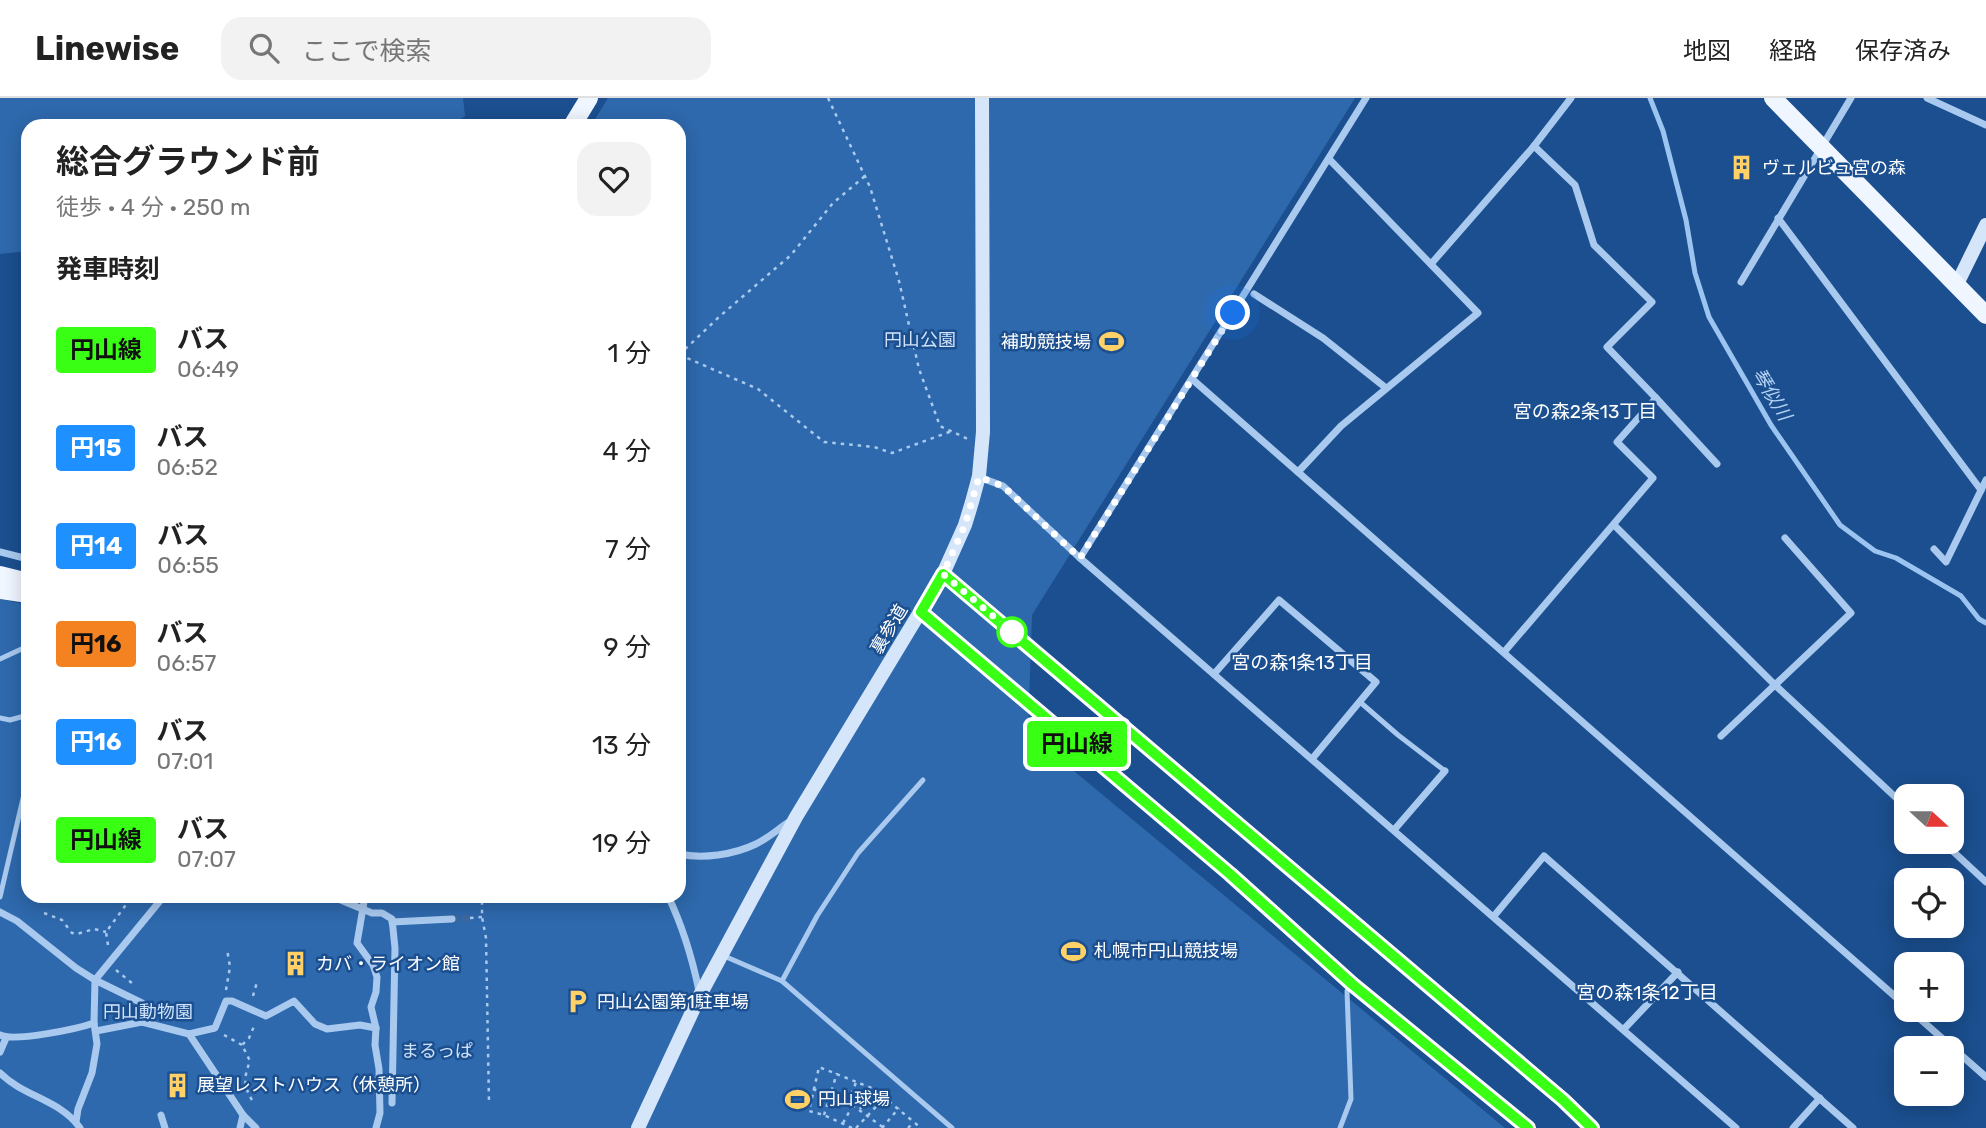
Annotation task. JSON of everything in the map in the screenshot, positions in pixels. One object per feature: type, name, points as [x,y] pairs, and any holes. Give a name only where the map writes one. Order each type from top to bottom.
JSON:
[{"type":"main road","points":[[576,119],[590,98]]},
{"type":"main road","points":[[1773,98],[1986,315]]},
{"type":"main road","points":[[0,575],[21,580]]},
{"type":"main road","points":[[0,590],[21,593]]},
{"type":"street","name":"裏参道","points":[[638,1128],[700,995],[796,817],[943,574],[965,525],[979,477],[981,446],[982,98]]},
{"type":"street","points":[[1080,558],[1366,98]]},
{"type":"street","points":[[1431,264],[1534,146],[1571,98]]},
{"type":"street","points":[[1741,282],[1851,98]]},
{"type":"street","points":[[1927,98],[1986,125]]},
{"type":"street","points":[[1534,146],[1575,185],[1594,245],[1652,302],[1608,347],[1717,464]]},
{"type":"street","points":[[1298,472],[1341,426],[1478,313],[1329,159]]},
{"type":"street","points":[[1778,218],[1981,490]]},
{"type":"street","points":[[1957,284],[1986,225]]},
{"type":"street","points":[[1254,294],[1323,338],[1387,388]]},
{"type":"street","points":[[1192,379],[1505,651],[1894,995]]},
{"type":"street","points":[[1505,651],[1653,478],[1617,442],[1656,398]]},
{"type":"street","points":[[979,477],[1003,486],[1080,558],[1736,1128]]},
{"type":"street","points":[[1934,549],[1946,562],[1986,480]]},
{"type":"street","points":[[1614,525],[1775,685],[1894,796]]},
{"type":"street","points":[[1721,736],[1851,613],[1785,538]]},
{"type":"street","points":[[0,552],[21,557]]},
{"type":"street","points":[[943,574],[1563,1100],[1592,1128]]},
{"type":"street","points":[[1214,674],[1279,600],[1376,682],[1312,759]]},
{"type":"street","points":[[921,612],[1230,874],[1352,984],[1528,1128]]},
{"type":"street","points":[[1394,830],[1445,771]]},
{"type":"street","points":[[686,855],[724,854],[756,845],[796,817]]},
{"type":"street","points":[[1956,854],[1986,882]]},
{"type":"street","points":[[1494,916],[1544,856],[1853,1128]]},
{"type":"street","points":[[78,1125],[78,1109],[92,1073],[97,1044],[96,980],[159,903]]},
{"type":"street","points":[[346,903],[362,910],[382,913],[392,922],[395,948],[393,1103]]},
{"type":"street","points":[[364,903],[357,943],[373,965],[377,977],[371,1007],[376,1028],[375,1045],[379,1069],[380,1113],[376,1128]]},
{"type":"street","points":[[671,903],[693,960],[700,995]]},
{"type":"street","points":[[0,912],[17,921],[76,968],[142,1003],[142,1023]]},
{"type":"street","points":[[392,922],[452,919]]},
{"type":"street","points":[[1625,1029],[1678,972]]},
{"type":"street","points":[[0,1052],[3,1037],[21,1038],[95,1027],[142,1023],[189,1034],[215,1028],[226,1001],[232,1001],[266,1016],[294,1001],[315,1024],[327,1029],[360,1025],[376,1028]]},
{"type":"street","points":[[1924,1022],[1986,1077]]},
{"type":"street","points":[[189,1034],[243,1115],[256,1128]]},
{"type":"street","points":[[0,1073],[12,1085],[60,1107],[78,1125]]},
{"type":"street","points":[[1793,1128],[1820,1098]]},
{"type":"street","points":[[161,1115],[165,1128]]},
{"type":"street","points":[[240,1128],[243,1115]]},
{"type":"street","points":[[1722,1128],[1728,1121]]},
{"type":"lane","points":[[0,659],[21,649]]},
{"type":"lane","points":[[1360,702],[1445,771]]},
{"type":"lane","points":[[0,718],[10,720],[21,717]]},
{"type":"lane","points":[[782,981],[817,916],[859,853],[923,780]]},
{"type":"lane","points":[[0,897],[21,807]]},
{"type":"lane","points":[[722,955],[782,981],[952,1128]]},
{"type":"lane","points":[[1340,1128],[1351,1099],[1347,991],[1352,984]]},
{"type":"path","points":[[828,98],[865,177],[899,281],[919,369],[940,426],[981,446]]},
{"type":"path","points":[[686,350],[719,317],[791,255],[833,204],[865,177]]},
{"type":"path","points":[[686,358],[758,389],[824,442],[874,447],[892,453],[952,431]]},
{"type":"path","points":[[113,961],[106,932],[127,903]]},
{"type":"path","points":[[482,903],[486,938],[489,1103]]},
{"type":"path","points":[[44,913],[62,920],[72,933],[94,929],[106,932]]},
{"type":"path","points":[[470,918],[482,918]]},
{"type":"path","points":[[226,1001],[230,967],[227,949]]},
{"type":"path","points":[[242,1045],[256,1023],[266,1016]]},
{"type":"path","points":[[215,1028],[242,1045],[250,1061],[244,1075],[244,1088],[252,1100]]},
{"type":"path","points":[[885,1097],[854,1128],[808,1111],[819,1067],[874,1089],[885,1097],[900,1108],[921,1128]]},
{"type":"path","points":[[824,1115],[837,1073]]},
{"type":"path","points":[[848,1102],[857,1080]]},
{"type":"path","points":[[860,1109],[874,1089]]},
{"type":"path","points":[[813,1090],[848,1102],[883,1128],[900,1108]]},
{"type":"path","points":[[843,1123],[853,1105]]},
{"type":"path","points":[[908,1128],[914,1122]]},
{"type":"green space","points":[[0,98],[463,98],[465,116],[460,119],[21,119],[21,252],[0,254]]},
{"type":"green space","name":"円山公園","points":[[608,98],[1355,98],[1032,615],[1028,733],[1505,1128],[0,1128],[0,599],[21,604],[21,903],[686,903],[686,119],[595,119]]},
{"type":"waterway","name":"琴似川","points":[[1650,98],[1663,131],[1686,220],[1695,273],[1709,317],[1771,425],[1840,525],[1875,551],[1896,558],[1961,596],[1979,619],[1986,623]]},
{"type":"tunnel","points":[[452,919],[470,918]]},
{"type":"bus line","name":"円山線","points":[[1528,1128],[1352,984],[1230,874],[921,612],[943,574],[1563,1100],[1592,1128]]},
{"type":"place","name":"ヴェルビュ宮の森","points":[[1742,168]]},
{"type":"place","name":"補助競技場","points":[[1111,342]]},
{"type":"place","name":"札幌市円山競技場","points":[[1074,951]]},
{"type":"place","name":"カバ・ライオン館","points":[[296,964]]},
{"type":"place","name":"円山公園第1駐車場","points":[[577,1002]]},
{"type":"place","name":"展望レストハウス（休憩所）","points":[[177,1085]]},
{"type":"place","name":"円山球場","points":[[798,1099]]},
{"type":"district","name":"宮の森2条13丁目","points":[[1585,411]]},
{"type":"district","name":"宮の森1条13丁目","points":[[1302,662]]},
{"type":"district","name":"宮の森1条12丁目","points":[[1647,992]]},
{"type":"route","points":[[1012,632],[943,574],[965,525],[979,477],[1003,486],[1080,558],[1233,313]]},
{"type":"park label","name":"円山動物園","points":[[148,1012]]},
{"type":"park label","name":"まるっぱ","points":[[437,1051]]}]
